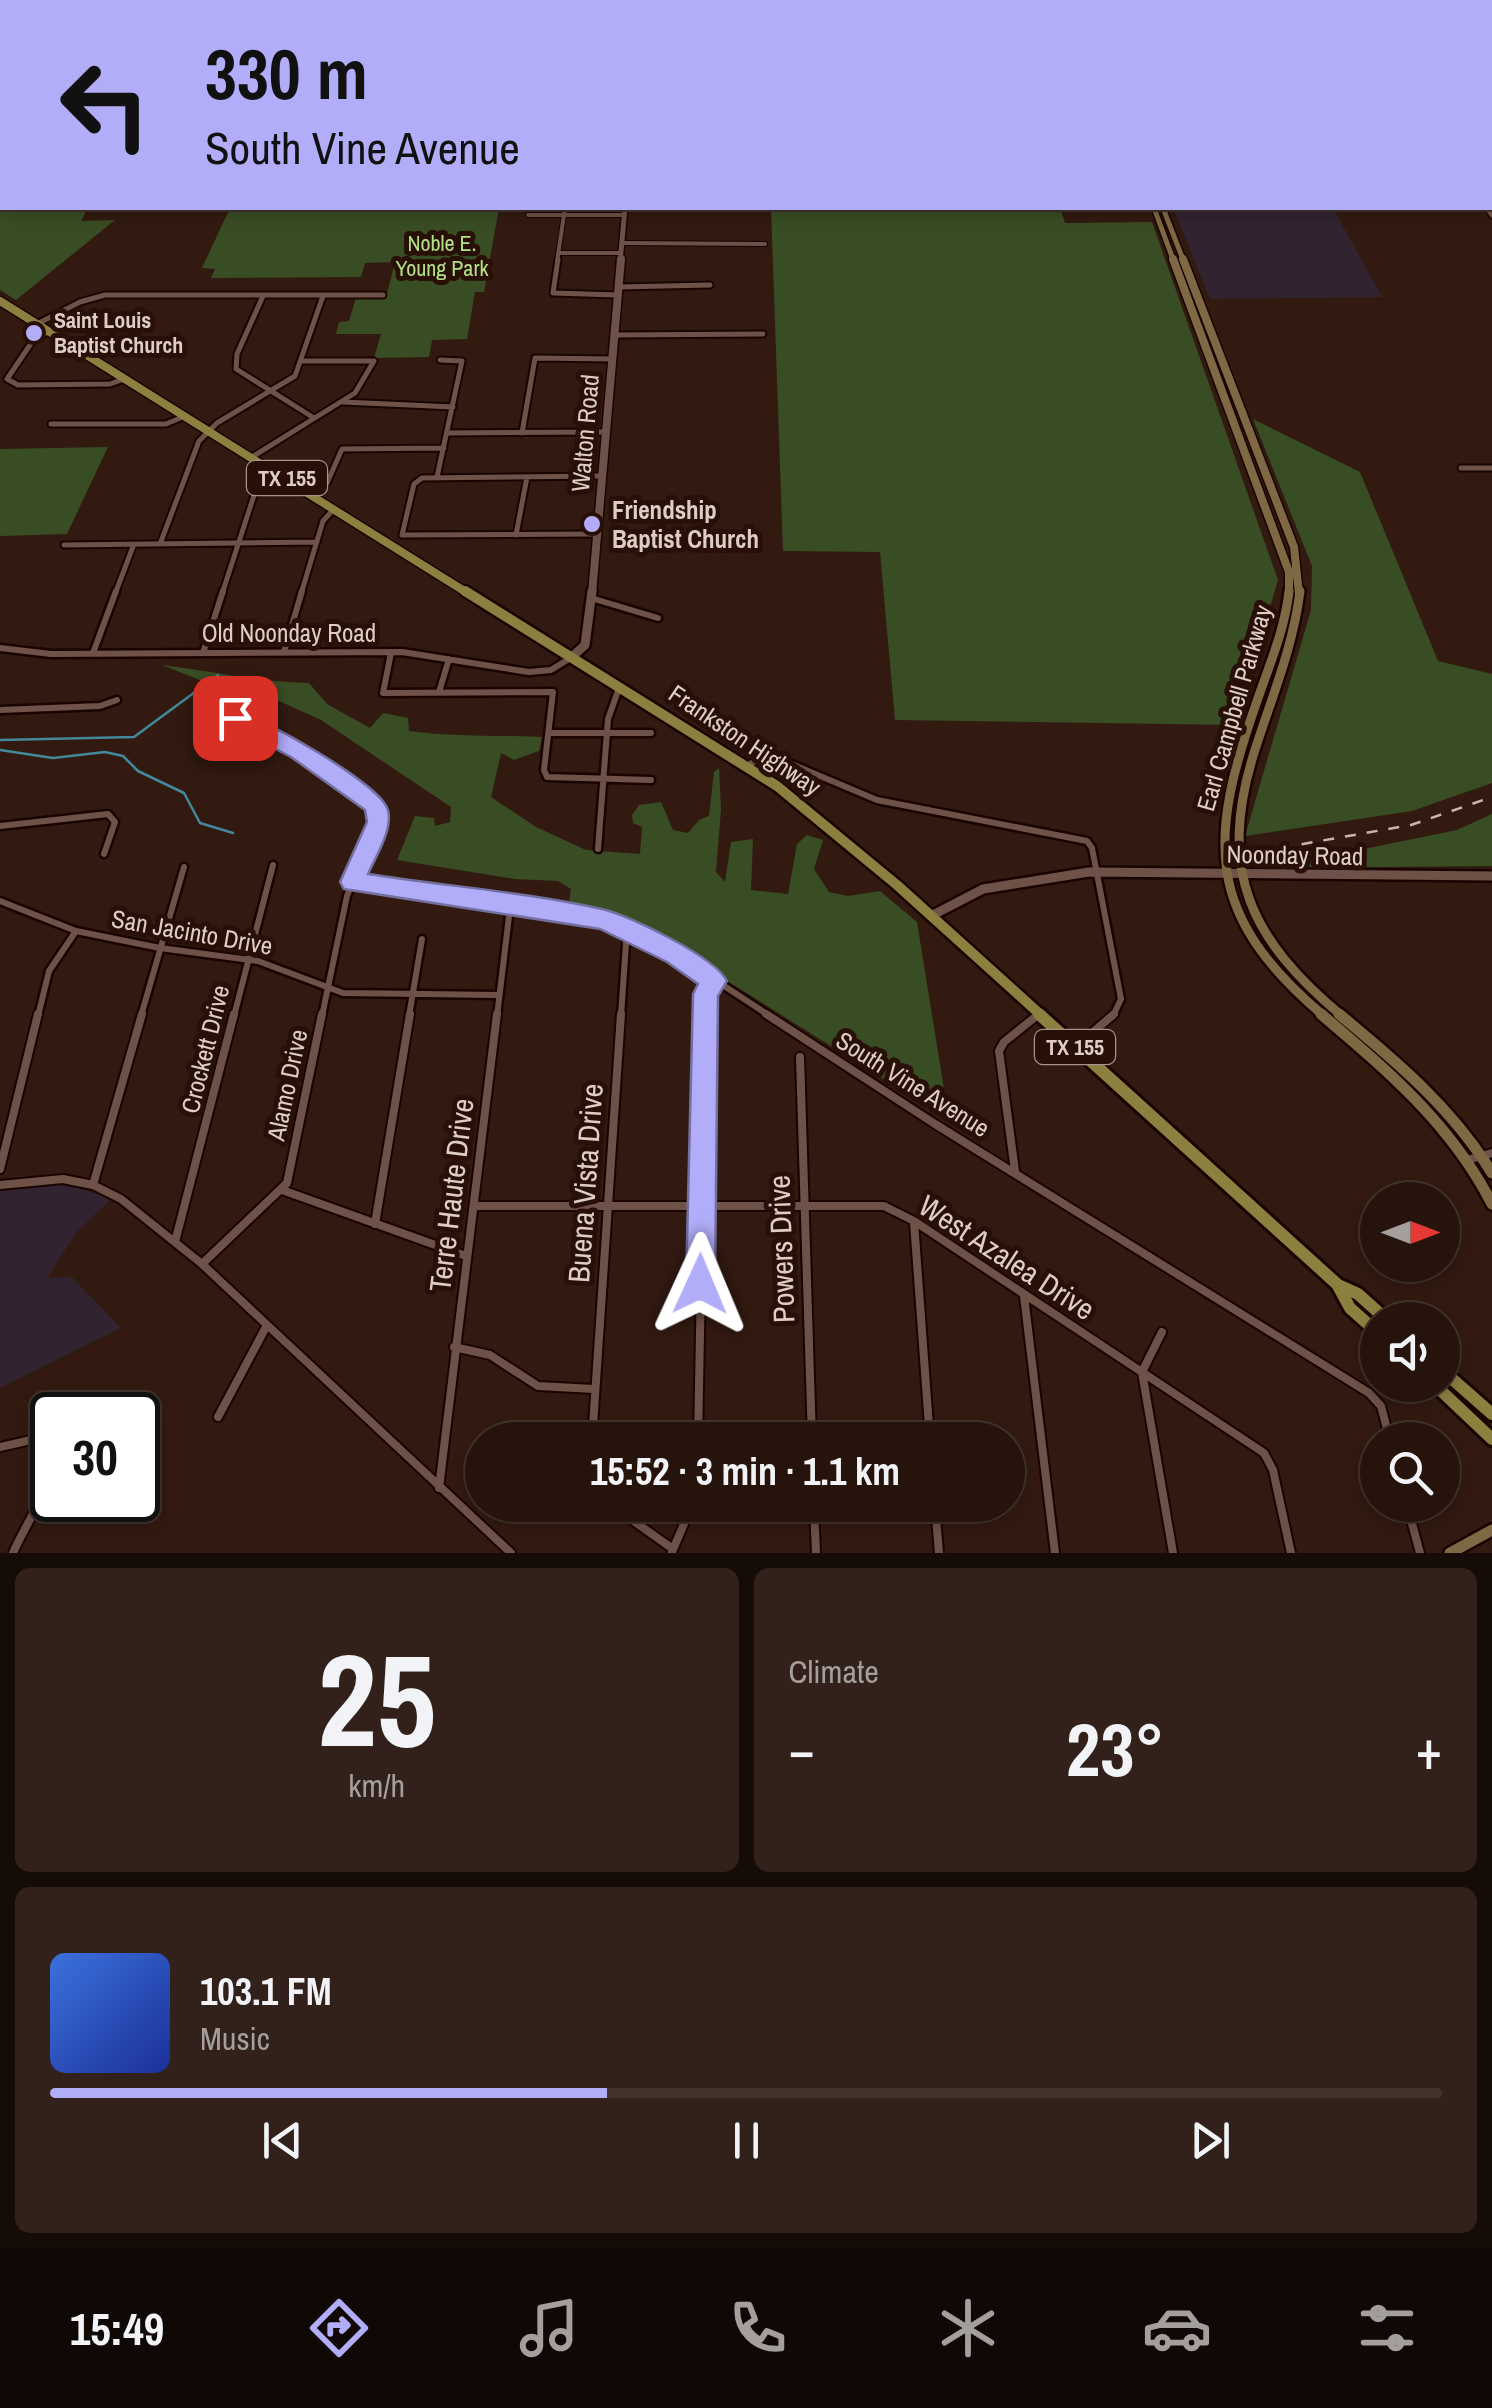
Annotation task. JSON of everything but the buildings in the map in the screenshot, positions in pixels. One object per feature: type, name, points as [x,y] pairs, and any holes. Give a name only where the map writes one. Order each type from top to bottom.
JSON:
[{"type":"main road","name":"Earl Campbell Parkway","points":[[1155,210],[1298,558],[1302,583],[1299,610],[1239,810],[1236,843],[1240,874],[1255,916],[1274,948],[1335,1022],[1437,1119],[1492,1204]]},
{"type":"main road","name":"Earl Campbell Parkway","points":[[1164,210],[1287,558],[1287,610],[1226,806],[1222,840],[1226,874],[1239,914],[1264,955],[1293,991],[1422,1085],[1486,1154],[1492,1174]]},
{"type":"main road","name":"Frankston Highway","points":[[0,300],[748,766],[823,821],[1338,1286],[1367,1302]]},
{"type":"main road","points":[[1287,558],[1298,558]]},
{"type":"main road","name":"TX 155","points":[[1338,1286],[1360,1317]]},
{"type":"main road","points":[[1460,1386],[1492,1414]]},
{"type":"main road","points":[[1453,1402],[1489,1435]]},
{"type":"main road","points":[[1450,1553],[1492,1530]]},
{"type":"street","points":[[565,210],[552,291],[559,295],[710,286]]},
{"type":"street","points":[[528,216],[625,211]]},
{"type":"street","name":"Walton Road","points":[[573,656],[586,643],[625,211]]},
{"type":"street","points":[[558,253],[765,244]]},
{"type":"street","points":[[37,324],[102,296],[383,295]]},
{"type":"street","points":[[263,296],[235,362],[240,374],[314,418]]},
{"type":"street","points":[[160,544],[192,453],[208,430],[294,376],[323,296]]},
{"type":"street","points":[[3,380],[13,375],[32,342],[49,331]]},
{"type":"street","points":[[614,335],[763,334]]},
{"type":"street","points":[[522,432],[535,358],[612,359]]},
{"type":"street","points":[[252,456],[359,389],[374,361],[301,360]]},
{"type":"street","points":[[437,477],[462,361],[440,360]]},
{"type":"street","points":[[3,380],[18,385],[110,384],[125,378]]},
{"type":"street","points":[[341,402],[453,407]]},
{"type":"street","points":[[51,424],[166,424],[186,416]]},
{"type":"street","points":[[447,433],[605,432]]},
{"type":"street","points":[[314,495],[327,482],[342,449],[444,448]]},
{"type":"street","points":[[1461,468],[1492,468]]},
{"type":"street","points":[[203,653],[260,480],[272,469]]},
{"type":"street","points":[[402,536],[417,480],[601,476]]},
{"type":"street","points":[[516,534],[526,477]]},
{"type":"street","points":[[284,652],[324,518],[335,508]]},
{"type":"street","points":[[391,543],[402,536],[597,534]]},
{"type":"street","points":[[64,545],[317,542]]},
{"type":"street","points":[[93,653],[134,544]]},
{"type":"street","points":[[591,598],[658,618]]},
{"type":"street","name":"Old Noonday Road","points":[[0,648],[34,653],[391,652],[450,659],[490,669],[535,672],[555,668],[573,656]]},
{"type":"street","points":[[391,652],[383,693],[553,692],[546,777],[651,780]]},
{"type":"street","points":[[439,692],[450,659]]},
{"type":"street","points":[[598,850],[610,706],[621,685]]},
{"type":"street","points":[[0,710],[100,706],[118,700]]},
{"type":"street","points":[[202,740],[218,722],[231,717],[313,760],[306,766]]},
{"type":"street","points":[[550,733],[651,733]]},
{"type":"street","points":[[748,766],[763,757],[775,757],[876,800],[1082,838],[1091,846],[1122,999],[1112,1018],[1076,1047]]},
{"type":"street","name":"Alamo Drive","points":[[282,1190],[288,1179],[352,882],[377,825],[378,810],[370,799],[313,760]]},
{"type":"street","points":[[0,826],[108,814],[115,822],[104,854]]},
{"type":"street","name":"Crockett Drive","points":[[175,1242],[272,866]]},
{"type":"street","points":[[93,1185],[184,867]]},
{"type":"street","name":"Noonday Road","points":[[930,916],[983,889],[1097,872],[1492,876]]},
{"type":"street","name":"South Vine Avenue","points":[[352,882],[510,908],[572,913],[627,929],[1369,1392],[1381,1406],[1385,1422]]},
{"type":"street","name":"San Jacinto Drive","points":[[0,901],[76,931],[248,960],[276,967],[327,990],[360,995],[498,995]]},
{"type":"street","name":"Terre Haute Drive","points":[[438,1489],[510,908]]},
{"type":"street","name":"Buena Vista Drive","points":[[593,1422],[627,929]]},
{"type":"street","points":[[0,1169],[49,970],[76,931]]},
{"type":"street","points":[[375,1224],[422,939]]},
{"type":"street","points":[[698,1422],[706,994],[714,981]]},
{"type":"street","points":[[1015,1172],[999,1051],[1002,1044],[1039,1014]]},
{"type":"street","name":"Powers Drive","points":[[800,1057],[811,1422]]},
{"type":"street","points":[[1467,1160],[1486,1154]]},
{"type":"street","points":[[0,1185],[55,1178],[93,1185],[122,1199],[202,1264],[510,1553]]},
{"type":"street","points":[[202,1264],[282,1190],[466,1256]]},
{"type":"street","name":"West Azalea Drive","points":[[474,1206],[874,1204],[914,1221],[1247,1440],[1270,1461],[1290,1553]]},
{"type":"street","points":[[914,1221],[929,1422]]},
{"type":"street","points":[[1024,1295],[1055,1553]]},
{"type":"street","points":[[218,1417],[267,1325]]},
{"type":"street","points":[[1162,1332],[1142,1372],[1172,1553]]},
{"type":"street","points":[[454,1347],[483,1350],[500,1358],[534,1386],[594,1389]]},
{"type":"street","points":[[0,1447],[30,1440]]},
{"type":"street","points":[[12,1553],[30,1516]]},
{"type":"street","points":[[633,1522],[672,1551],[685,1522]]},
{"type":"street","points":[[815,1522],[816,1553]]},
{"type":"street","points":[[937,1522],[939,1553]]},
{"type":"street","points":[[1412,1522],[1420,1553]]},
{"type":"shaded area","points":[[1174,210],[1334,210],[1382,297],[1210,299]]},
{"type":"shaded area","points":[[23,1185],[66,1185],[112,1198],[77,1232],[47,1278],[72,1277],[121,1328],[0,1388],[0,1190]]},
{"type":"green space","points":[[0,210],[87,210],[81,221],[115,220],[16,300],[0,290]]},
{"type":"green space","name":"Noble E. Young Park","points":[[229,210],[499,210],[484,292],[475,292],[467,339],[432,340],[429,357],[374,358],[381,334],[336,334],[339,322],[349,321],[356,298],[386,298],[395,262],[365,263],[361,277],[211,278],[215,269],[202,268]]},
{"type":"green space","points":[[771,210],[1061,210],[1065,223],[1152,222],[1278,580],[1235,725],[895,720],[880,552],[783,551]]},
{"type":"green space","points":[[1253,419],[1360,472],[1438,661],[1492,674],[1492,783],[1412,811],[1245,836],[1311,610],[1312,566]]},
{"type":"green space","points":[[108,447],[67,534],[0,536],[0,449]]},
{"type":"green space","points":[[162,665],[309,683],[327,704],[370,728],[383,713],[408,718],[409,731],[542,737],[539,751],[514,760],[501,753],[491,797],[536,827],[586,850],[640,854],[642,827],[633,823],[632,815],[639,805],[661,802],[673,830],[688,833],[699,820],[709,816],[714,772],[719,768],[721,809],[716,872],[725,882],[731,842],[753,839],[751,890],[788,894],[797,844],[807,835],[823,840],[814,869],[829,892],[848,896],[880,891],[917,922],[949,1120],[633,922],[568,907],[571,889],[558,881],[515,879],[397,860],[415,816],[434,818],[435,826],[450,822],[451,807],[321,720],[279,701],[230,692]]},
{"type":"green space","points":[[1492,814],[1492,866],[1271,868],[1457,830]]},
{"type":"waterway","points":[[0,740],[134,737],[218,675]]},
{"type":"waterway","points":[[0,750],[53,758],[105,752],[123,756],[138,771],[184,793],[200,823],[233,833]]},
{"type":"railway","points":[[1280,848],[1411,825],[1492,797]]},
{"type":"place","name":"Saint Louis Baptist Church","points":[[34,333]]},
{"type":"place","name":"Friendship Baptist Church","points":[[592,524]]},
{"type":"route","points":[[235,718],[299,751],[376,806],[378,822],[352,882],[604,920],[676,955],[714,981],[706,994],[700,1284]]}]
